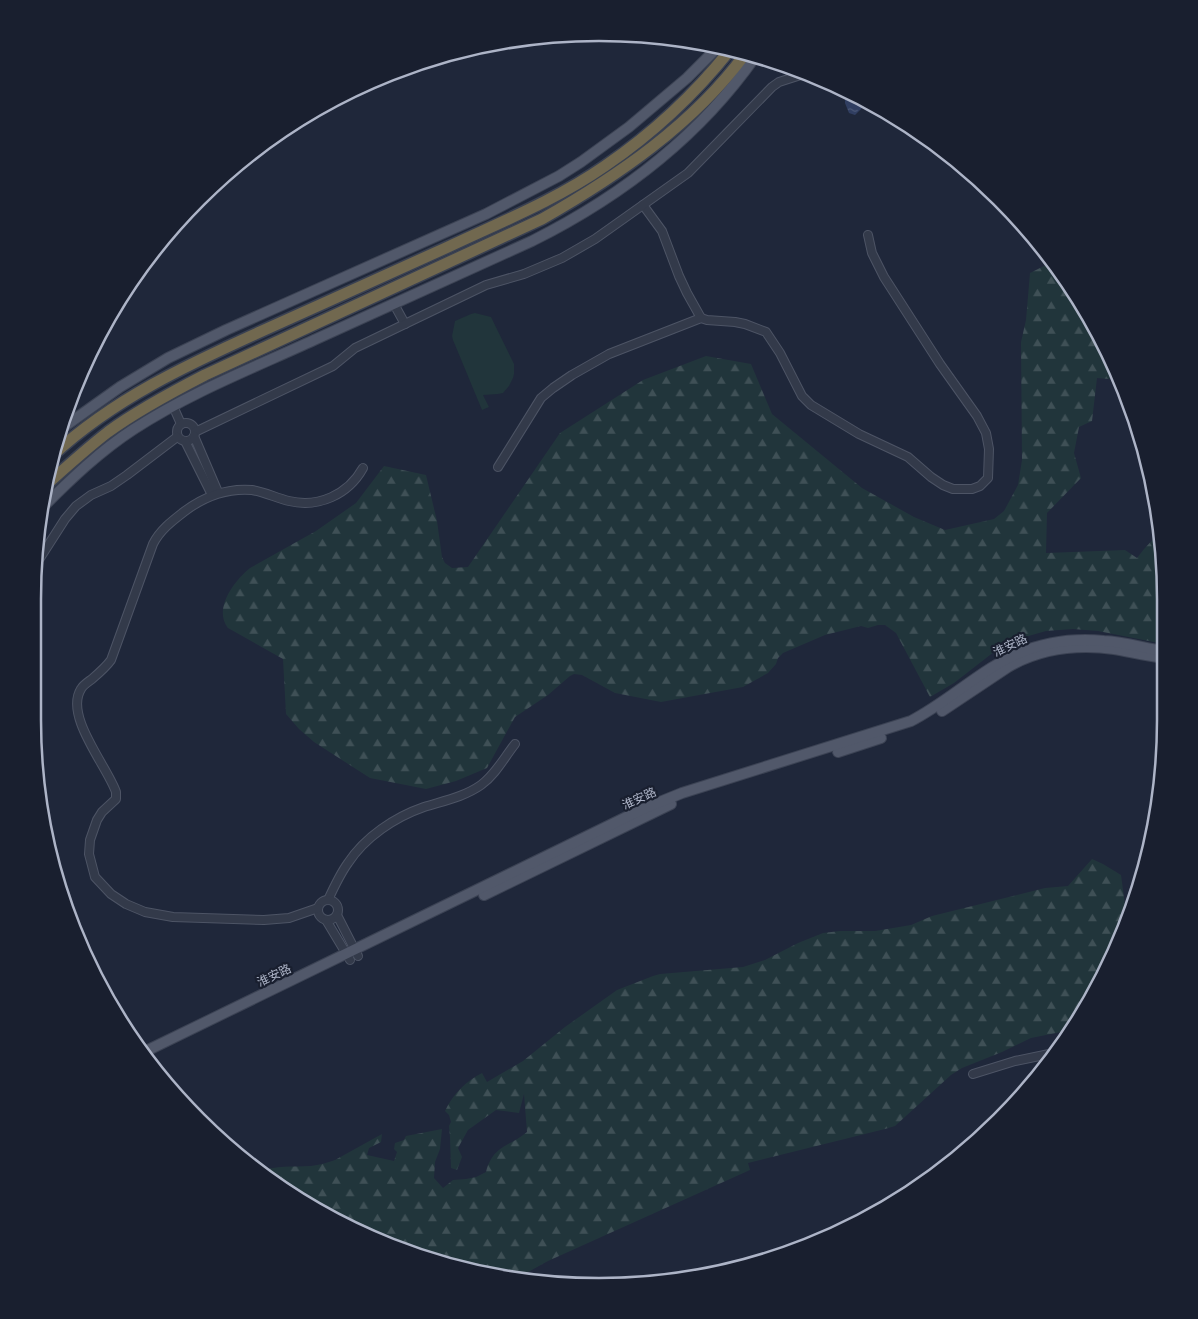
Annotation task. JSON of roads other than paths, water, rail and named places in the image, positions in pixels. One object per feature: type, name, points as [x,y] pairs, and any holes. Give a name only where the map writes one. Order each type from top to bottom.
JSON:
[{"type":"highway","points":[[62,448],[104,415],[173,373],[508,220],[572,186],[604,167],[650,133],[677,109],[725,56]]},
{"type":"highway","points":[[55,477],[109,431],[181,387],[542,219],[581,196],[662,139],[716,88],[741,60]]},
{"type":"main road","points":[[70,423],[105,397],[168,358],[226,330],[486,214],[545,183],[581,162],[628,127],[687,78],[712,53]]},
{"type":"main road","points":[[50,500],[104,451],[171,403],[546,234],[589,210],[665,155],[696,128],[729,92],[751,62]]},
{"type":"main road","points":[[152,367],[158,378]]},
{"type":"main road","name":"淮安路","points":[[153,1055],[645,808],[682,793],[911,721],[1014,655],[1058,641],[1079,639],[1109,641],[1157,650]]},
{"type":"main road","name":"淮安路","points":[[149,1050],[681,800],[862,744],[919,723],[941,712],[1008,667],[1031,656],[1066,647],[1085,647],[1114,649],[1157,657]]},
{"type":"street","points":[[43,553],[65,519],[76,506],[91,495],[111,486],[181,439],[190,440],[195,434],[334,366],[354,348],[486,285],[524,274],[562,258],[595,238],[694,168],[772,86],[794,77]]},
{"type":"street","points":[[643,205],[662,231],[679,276],[701,318]]},
{"type":"street","points":[[498,467],[541,398],[553,388],[609,354],[701,318],[745,324],[766,332],[780,353],[802,396],[811,404],[859,434],[908,457],[943,485],[953,489],[972,489],[980,486],[988,478],[986,433],[977,416],[940,364],[884,277],[872,253],[868,235]]},
{"type":"street","points":[[394,304],[405,324]]},
{"type":"street","points":[[171,403],[181,424]]},
{"type":"street","points":[[184,422],[191,424],[195,428],[195,434],[215,494],[176,431],[179,425],[184,422]]},
{"type":"street","points":[[352,955],[337,915],[337,905],[328,900],[322,902],[318,908],[289,918],[269,920],[196,918],[161,916],[137,909],[111,894],[95,877],[92,870],[89,846],[97,820],[102,812],[116,799],[116,794],[82,726],[77,713],[76,697],[83,686],[111,660],[156,538],[164,528],[181,514],[215,494],[238,490],[262,492],[287,501],[299,503],[318,502],[345,490],[359,476],[363,468]]},
{"type":"street","points":[[328,900],[348,862],[366,841],[382,829],[417,810],[463,795],[482,785],[495,772],[515,744]]},
{"type":"street","points":[[318,908],[320,917],[326,920],[352,955]]},
{"type":"street","points":[[326,920],[333,919],[337,915]]},
{"type":"street","points":[[974,1074],[1015,1061],[1045,1055]]},
{"type":"water","points":[[845,99],[862,108],[855,115],[849,113]]},
{"type":"tunnel","points":[[158,377],[170,400]]}]
